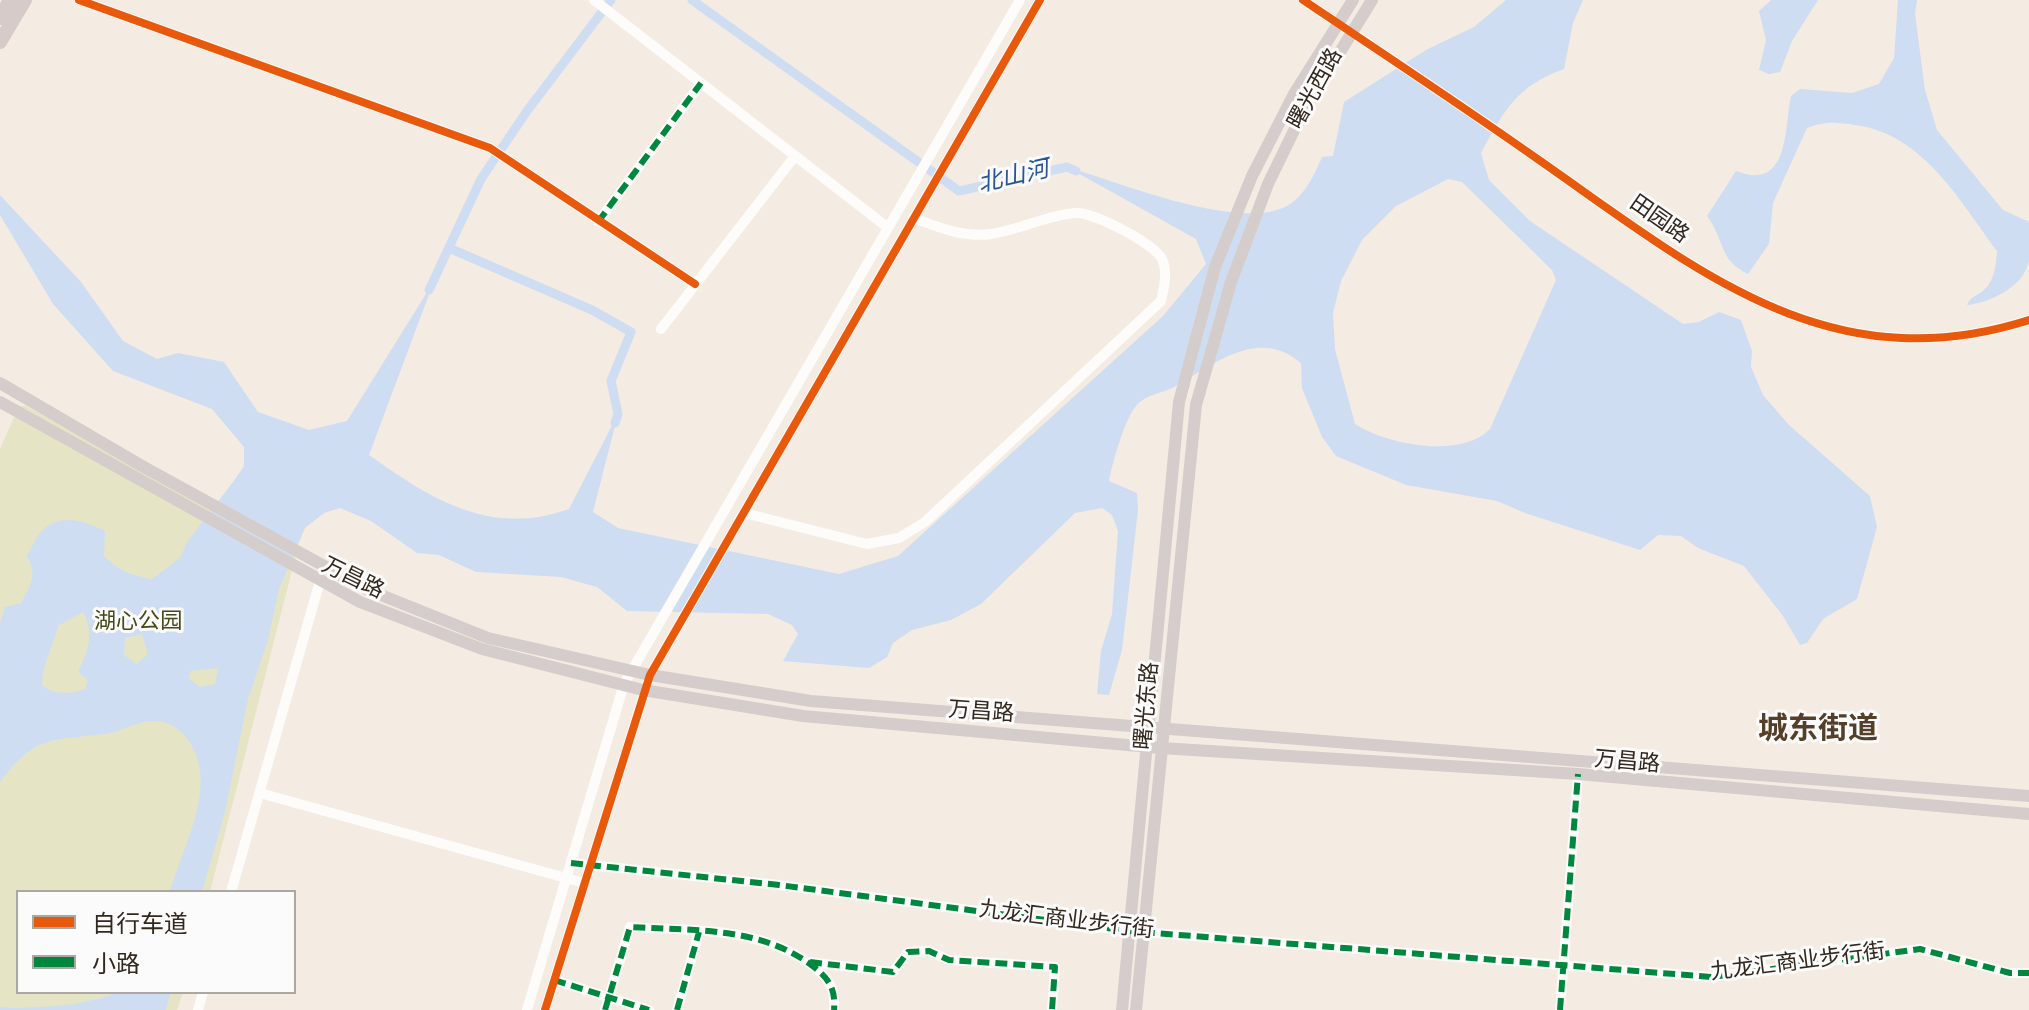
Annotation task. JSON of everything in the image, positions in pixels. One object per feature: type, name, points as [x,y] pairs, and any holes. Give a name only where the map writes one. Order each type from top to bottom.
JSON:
[{"type":"highway","points":[[0,18],[10,0]]},
{"type":"highway","points":[[0,42],[25,0]]},
{"type":"main road","name":"曙光西路","points":[[1179,402],[1215,267],[1252,176],[1336,22],[1353,0]]},
{"type":"main road","name":"曙光西路","points":[[1196,405],[1231,282],[1268,184],[1303,112],[1372,0]]},
{"type":"main road","name":"万昌路","points":[[0,383],[366,589],[488,638],[650,675],[811,701],[2029,796]]},
{"type":"main road","name":"万昌路","points":[[0,402],[360,602],[482,649],[643,690],[803,716],[1161,748],[1578,774],[2029,814]]},
{"type":"main road","name":"曙光东路","points":[[1122,1010],[1179,402]]},
{"type":"main road","name":"曙光东路","points":[[1136,1010],[1196,405]]},
{"type":"street","points":[[79,0],[490,148],[695,284]]},
{"type":"street","points":[[594,0],[887,227]]},
{"type":"street","points":[[527,1010],[624,684],[1020,0]]},
{"type":"street","points":[[545,1010],[650,675],[1040,0]]},
{"type":"street","name":"田园路","points":[[1303,0],[1705,275],[1772,308],[1823,325],[1912,340],[1990,332],[2029,320]]},
{"type":"street","points":[[598,222],[701,83]]},
{"type":"street","points":[[661,329],[795,156]]},
{"type":"street","points":[[744,513],[867,544],[899,538],[925,522],[1161,301],[1166,283],[1162,259],[1151,247],[1106,222],[1079,213],[992,234],[968,234],[913,218]]},
{"type":"street","points":[[232,890],[320,581]]},
{"type":"street","points":[[1560,1010],[1578,774]]},
{"type":"street","points":[[260,793],[584,883]]},
{"type":"street","name":"九龙汇商业步行街","points":[[571,863],[589,868],[779,885],[1129,931],[1712,977],[1920,949],[2010,973],[2029,973]]},
{"type":"street","points":[[605,1010],[630,927],[752,935],[781,945],[825,975],[836,994],[834,1010]]},
{"type":"street","points":[[677,1010],[699,932]]},
{"type":"street","points":[[806,962],[893,972],[908,952],[929,951],[949,960],[1055,967],[1052,1010]]},
{"type":"street","points":[[554,980],[649,1010]]},
{"type":"green space","name":"湖心公园","points":[[19,406],[26,406],[296,555],[211,890],[16,890],[16,994],[182,994],[177,1010],[0,1010],[0,449]]},
{"type":"water","points":[[1506,0],[1583,0],[1573,23],[1564,69],[1534,83],[1513,102],[1481,153],[1489,180],[1530,221],[1683,324],[1699,322],[1719,312],[1741,320],[1752,351],[1751,367],[1763,395],[1789,425],[1870,496],[1877,527],[1857,599],[1823,619],[1807,643],[1800,645],[1783,616],[1744,566],[1698,548],[1681,536],[1658,535],[1640,550],[1497,501],[1406,485],[1336,456],[1322,437],[1302,388],[1301,363],[1285,353],[1268,348],[1252,349],[1220,360],[1174,387],[1144,399],[1128,420],[1109,481],[1137,493],[1138,510],[1122,650],[1109,695],[1097,694],[1101,651],[1112,614],[1118,531],[1112,515],[1102,508],[1075,513],[981,604],[951,620],[912,630],[893,643],[887,657],[869,668],[783,661],[798,634],[792,625],[768,614],[627,611],[597,587],[561,577],[476,572],[439,555],[417,553],[371,521],[340,508],[324,513],[305,528],[279,589],[268,640],[248,699],[225,812],[203,890],[171,890],[200,792],[200,771],[195,752],[174,726],[146,721],[111,733],[46,743],[24,755],[0,782],[0,623],[5,607],[21,603],[30,585],[33,574],[26,556],[38,536],[47,526],[63,520],[89,524],[105,531],[104,556],[109,561],[126,572],[152,579],[180,558],[187,542],[233,482],[244,466],[244,447],[212,409],[113,371],[53,304],[0,215],[0,195],[81,282],[123,341],[157,359],[178,353],[224,362],[258,412],[309,430],[347,421],[434,281],[369,455],[416,486],[463,509],[514,519],[541,517],[569,509],[618,414],[593,512],[618,528],[839,574],[898,556],[1163,316],[1206,264],[1196,239],[1067,167],[1147,193],[1210,209],[1266,212],[1287,206],[1304,191],[1322,157],[1333,156],[1344,102],[1426,50],[1474,27]],"holes":[[[1448,179],[1462,182],[1552,270],[1556,280],[1490,429],[1461,444],[1424,446],[1386,438],[1355,424],[1335,349],[1333,313],[1341,281],[1362,240],[1396,206]],[[83,612],[89,627],[89,642],[78,672],[88,680],[85,689],[62,693],[51,691],[42,685],[42,677],[58,626]],[[142,634],[148,654],[137,664],[124,655],[125,638]],[[218,668],[215,684],[200,687],[188,678],[191,671]]]},
{"type":"water","points":[[1771,0],[1818,0],[1792,41],[1780,72],[1769,74],[1759,70],[1766,40],[1759,11]]},
{"type":"water","points":[[1898,0],[1917,0],[1915,14],[1925,90],[1937,130],[2003,210],[2029,222],[2029,260],[2021,278],[2005,292],[1976,304],[1967,305],[1991,280],[1997,251],[1937,172],[1901,141],[1879,131],[1836,123],[1807,128],[1773,203],[1769,244],[1748,274],[1727,256],[1707,216],[1736,171],[1754,175],[1766,173],[1775,165],[1785,139],[1791,96],[1800,89],[1852,93],[1879,84],[1894,58]]},
{"type":"water","points":[[170,994],[166,1010],[0,1010],[0,1007],[30,1008],[76,1003],[106,996]]},
{"type":"waterway","points":[[429,290],[481,179],[527,111],[611,0]]},
{"type":"waterway","name":"北山河","points":[[692,0],[959,191],[1067,167],[1076,171]]},
{"type":"waterway","points":[[449,248],[592,310],[631,332],[611,381],[618,414],[615,423]]},
{"type":"marked path","points":[[598,222],[701,83]]},
{"type":"marked path","points":[[1560,1010],[1578,774]]},
{"type":"marked path","points":[[571,863],[779,885],[1129,931],[1712,977],[1920,949],[2010,973],[2029,973]]},
{"type":"marked path","points":[[605,1010],[630,927],[701,930],[768,943],[790,952],[822,974],[832,989],[834,1010]]},
{"type":"marked path","points":[[677,1010],[699,932]]},
{"type":"marked path","points":[[810,962],[893,972],[908,952],[929,951],[949,960],[1055,967],[1052,1010]]},
{"type":"marked path","points":[[554,980],[649,1010]]},
{"type":"cycle path","points":[[79,0],[490,148],[695,284]]},
{"type":"cycle path","points":[[545,1010],[650,675],[1040,0]]},
{"type":"cycle path","points":[[1303,0],[1653,240],[1709,275],[1767,304],[1826,326],[1889,337],[1957,336],[2029,320]]},
{"type":"district","name":"城东街道","points":[[1818,732]]}]
